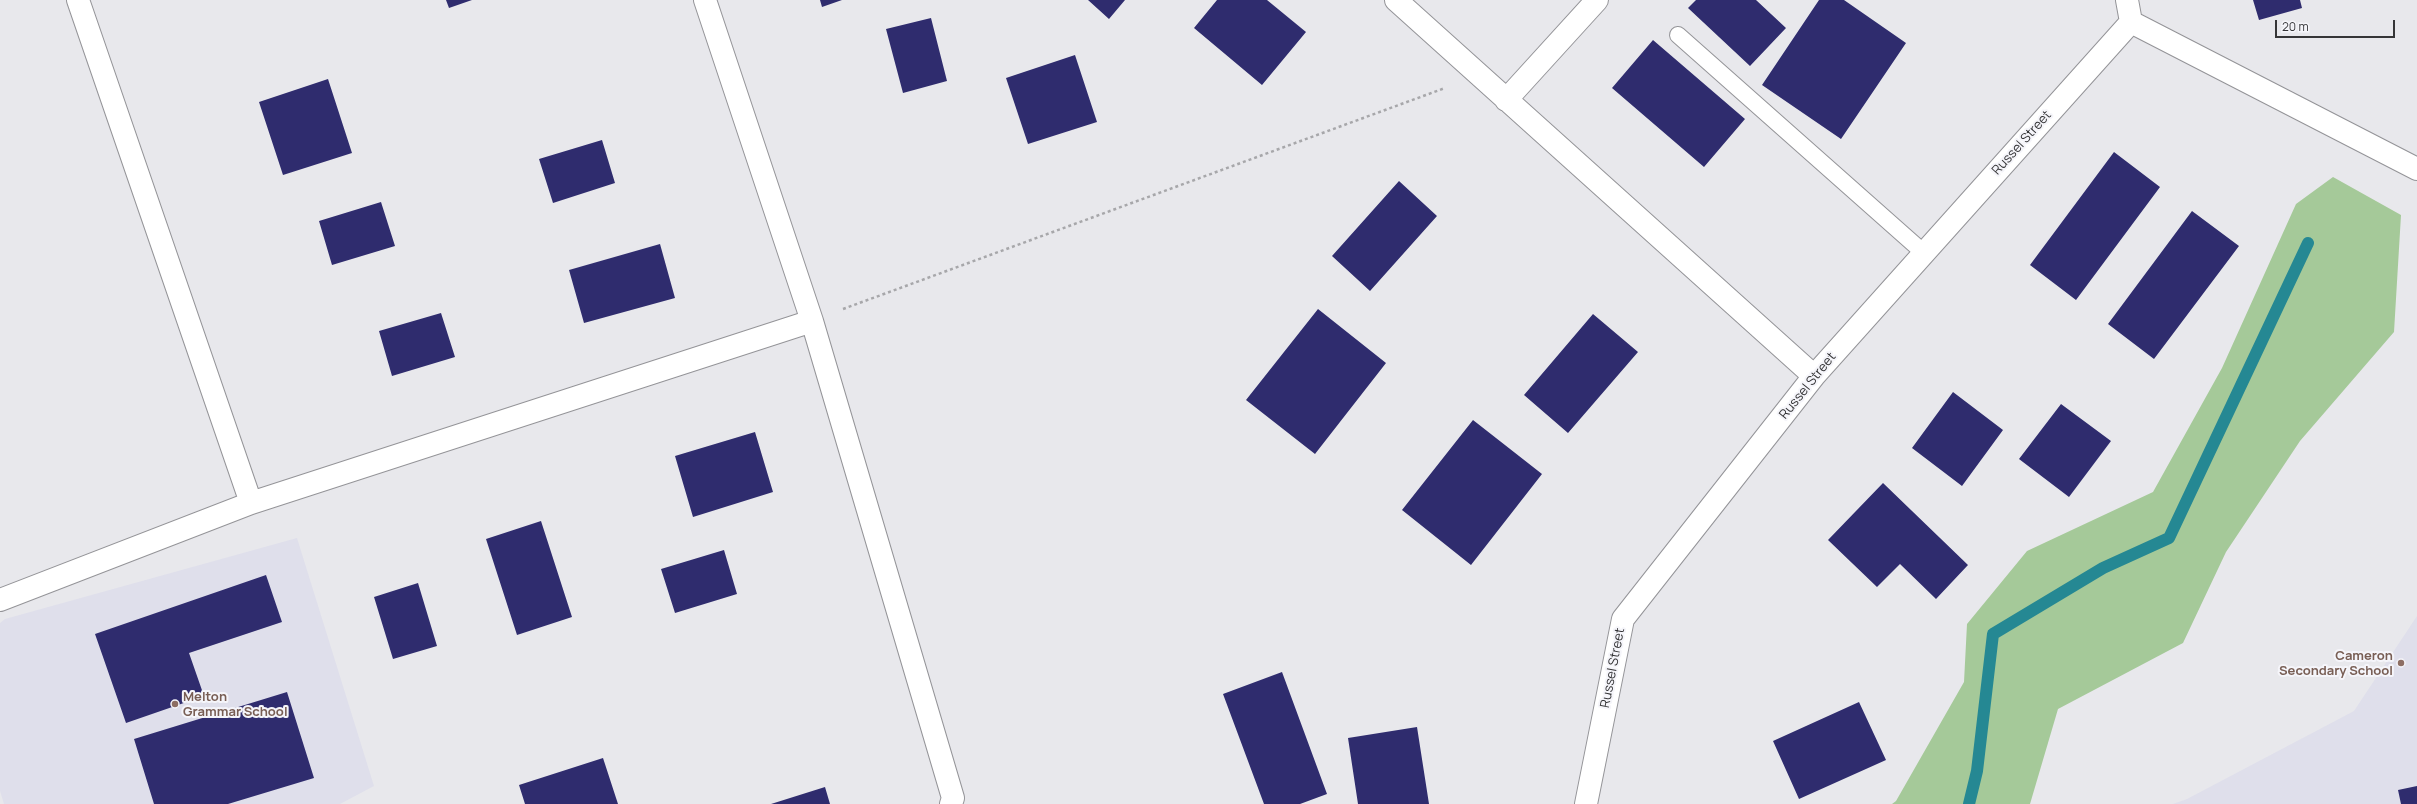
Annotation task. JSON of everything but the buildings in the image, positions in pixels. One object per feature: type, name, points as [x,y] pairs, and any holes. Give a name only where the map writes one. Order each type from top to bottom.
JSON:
[{"type":"street","points":[[78,0],[252,502]]},
{"type":"street","points":[[705,0],[812,321],[953,798],[951,804]]},
{"type":"street","points":[[1396,0],[1814,376]]},
{"type":"street","points":[[1506,100],[1597,0]]},
{"type":"street","points":[[2127,0],[2131,22],[2417,169]]},
{"type":"street","name":"Russel Street","points":[[1586,804],[1623,619],[1814,376],[2131,22]]},
{"type":"street","points":[[0,600],[252,502],[812,321]]},
{"type":"lane","points":[[1678,35],[1924,253]]},
{"type":"path","points":[[812,321],[1479,76]]},
{"type":"shaded area","name":"Melton Grammar School","points":[[297,538],[374,786],[340,804],[4,804],[0,791],[0,623],[5,619]]},
{"type":"shaded area","name":"Cameron Secondary School","points":[[2417,616],[2417,804],[2173,804],[2187,799],[2354,711]]},
{"type":"green space","points":[[2333,177],[2401,215],[2394,332],[2300,441],[2226,552],[2183,643],[2058,709],[2030,804],[1892,804],[1896,801],[1964,682],[1967,624],[2027,551],[2153,492],[2222,368],[2296,204]]},
{"type":"waterway","points":[[1969,804],[1977,771],[1993,634],[2103,568],[2169,538],[2308,243]]},
{"type":"place","name":"Cameron Secondary School","points":[[2401,663]]},
{"type":"place","name":"Melton Grammar School","points":[[175,704]]}]
